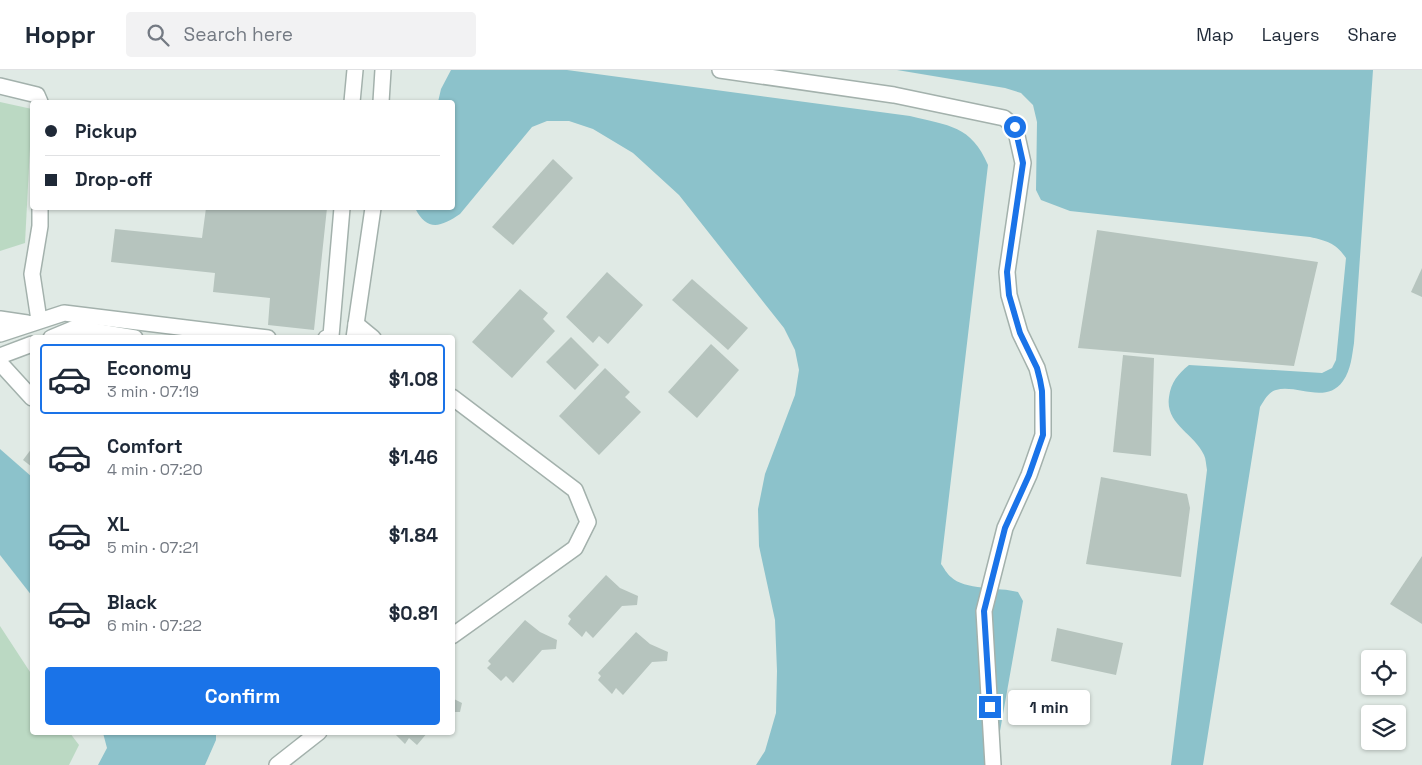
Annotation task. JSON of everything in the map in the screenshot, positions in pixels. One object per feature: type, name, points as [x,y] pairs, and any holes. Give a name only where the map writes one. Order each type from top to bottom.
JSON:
[{"type":"street","points":[[352,100],[355,70]]},
{"type":"street","points":[[381,100],[383,70]]},
{"type":"street","points":[[720,70],[894,95],[1004,118],[1015,127],[1023,163],[1007,272],[1009,295],[1020,333],[1037,368],[1042,391],[1043,435],[1029,475],[1005,528],[984,611],[993,765]]},
{"type":"street","points":[[0,86],[38,95],[39,100]]},
{"type":"street","points":[[34,322],[32,274],[40,226],[40,210]]},
{"type":"street","points":[[331,335],[342,210]]},
{"type":"street","points":[[355,331],[373,210]]},
{"type":"street","points":[[0,334],[64,313],[244,335]]},
{"type":"street","points":[[0,319],[34,322]]},
{"type":"street","points":[[58,335],[75,328],[117,335]]},
{"type":"street","points":[[0,356],[30,345]]},
{"type":"street","points":[[0,363],[30,396]]},
{"type":"street","points":[[455,399],[575,490],[588,522],[575,548],[455,634]]},
{"type":"street","points":[[277,765],[315,735]]},
{"type":"green space","points":[[0,102],[30,109],[30,147],[25,243],[0,251]]},
{"type":"green space","points":[[0,626],[30,672],[30,735],[72,735],[79,745],[69,765],[0,765]]},
{"type":"water","points":[[451,70],[567,70],[910,116],[957,129],[974,142],[988,165],[941,564],[948,574],[957,581],[973,586],[1018,592],[1023,601],[994,765],[756,765],[765,751],[776,713],[777,671],[775,620],[759,546],[758,509],[765,474],[795,395],[799,370],[795,350],[784,328],[679,195],[633,153],[593,129],[569,121],[547,121],[532,127],[460,214],[441,224],[435,225],[424,221],[416,210],[455,210],[455,100],[438,100],[441,89]]},
{"type":"water","points":[[897,70],[1373,70],[1354,343],[1351,362],[1343,381],[1336,388],[1328,392],[1320,393],[1293,389],[1276,390],[1268,395],[1260,407],[1203,765],[1171,765],[1207,470],[1205,457],[1199,447],[1171,414],[1169,397],[1171,387],[1189,365],[1322,373],[1332,368],[1336,360],[1346,258],[1331,243],[1310,237],[1070,211],[1041,200],[1036,190],[1037,122],[1033,105],[1021,93],[1005,88]]},
{"type":"water","points":[[0,449],[30,475],[30,593],[0,555]]},
{"type":"water","points":[[104,735],[216,735],[216,740],[205,765],[98,765],[107,748]]},
{"type":"building","points":[[553,159],[573,178],[513,245],[492,227]]},
{"type":"building","points":[[206,210],[327,210],[314,330],[268,325],[270,298],[213,292],[215,273],[111,262],[115,229],[202,238]]},
{"type":"building","points":[[1097,230],[1318,262],[1294,366],[1078,348]]},
{"type":"building","points":[[1422,268],[1422,297],[1411,292]]},
{"type":"building","points":[[607,272],[643,305],[608,344],[599,336],[593,343],[566,317]]},
{"type":"building","points":[[692,279],[748,328],[728,350],[672,300]]},
{"type":"building","points":[[520,289],[548,313],[543,319],[555,331],[512,378],[472,342]]},
{"type":"building","points":[[571,337],[599,365],[575,390],[546,362]]},
{"type":"building","points":[[711,344],[739,370],[697,418],[668,392]]},
{"type":"building","points":[[1123,355],[1154,358],[1151,456],[1113,452]]},
{"type":"building","points":[[605,368],[630,392],[625,397],[641,412],[599,455],[559,416]]},
{"type":"building","points":[[30,451],[30,465],[23,460]]},
{"type":"building","points":[[1101,477],[1187,494],[1190,508],[1181,577],[1086,564]]},
{"type":"building","points":[[1422,556],[1422,624],[1390,604]]},
{"type":"building","points":[[606,575],[620,588],[638,596],[637,605],[622,606],[593,638],[586,631],[582,637],[568,624],[571,619],[568,616]]},
{"type":"building","points":[[525,620],[540,632],[557,640],[556,649],[542,650],[513,683],[506,676],[501,681],[487,668],[491,664],[488,661]]},
{"type":"building","points":[[1057,628],[1123,643],[1116,675],[1051,661]]},
{"type":"building","points":[[636,632],[650,644],[668,652],[667,661],[652,662],[623,695],[616,688],[612,694],[598,680],[601,676],[598,673]]},
{"type":"building","points":[[455,700],[462,703],[460,712],[455,712]]},
{"type":"building","points":[[396,735],[425,735],[417,745],[409,738],[405,744]]},
{"type":"route","points":[[990,707],[984,611],[1005,528],[1029,475],[1043,435],[1040,380],[1037,368],[1020,333],[1009,295],[1007,272],[1023,163],[1015,127]]}]
